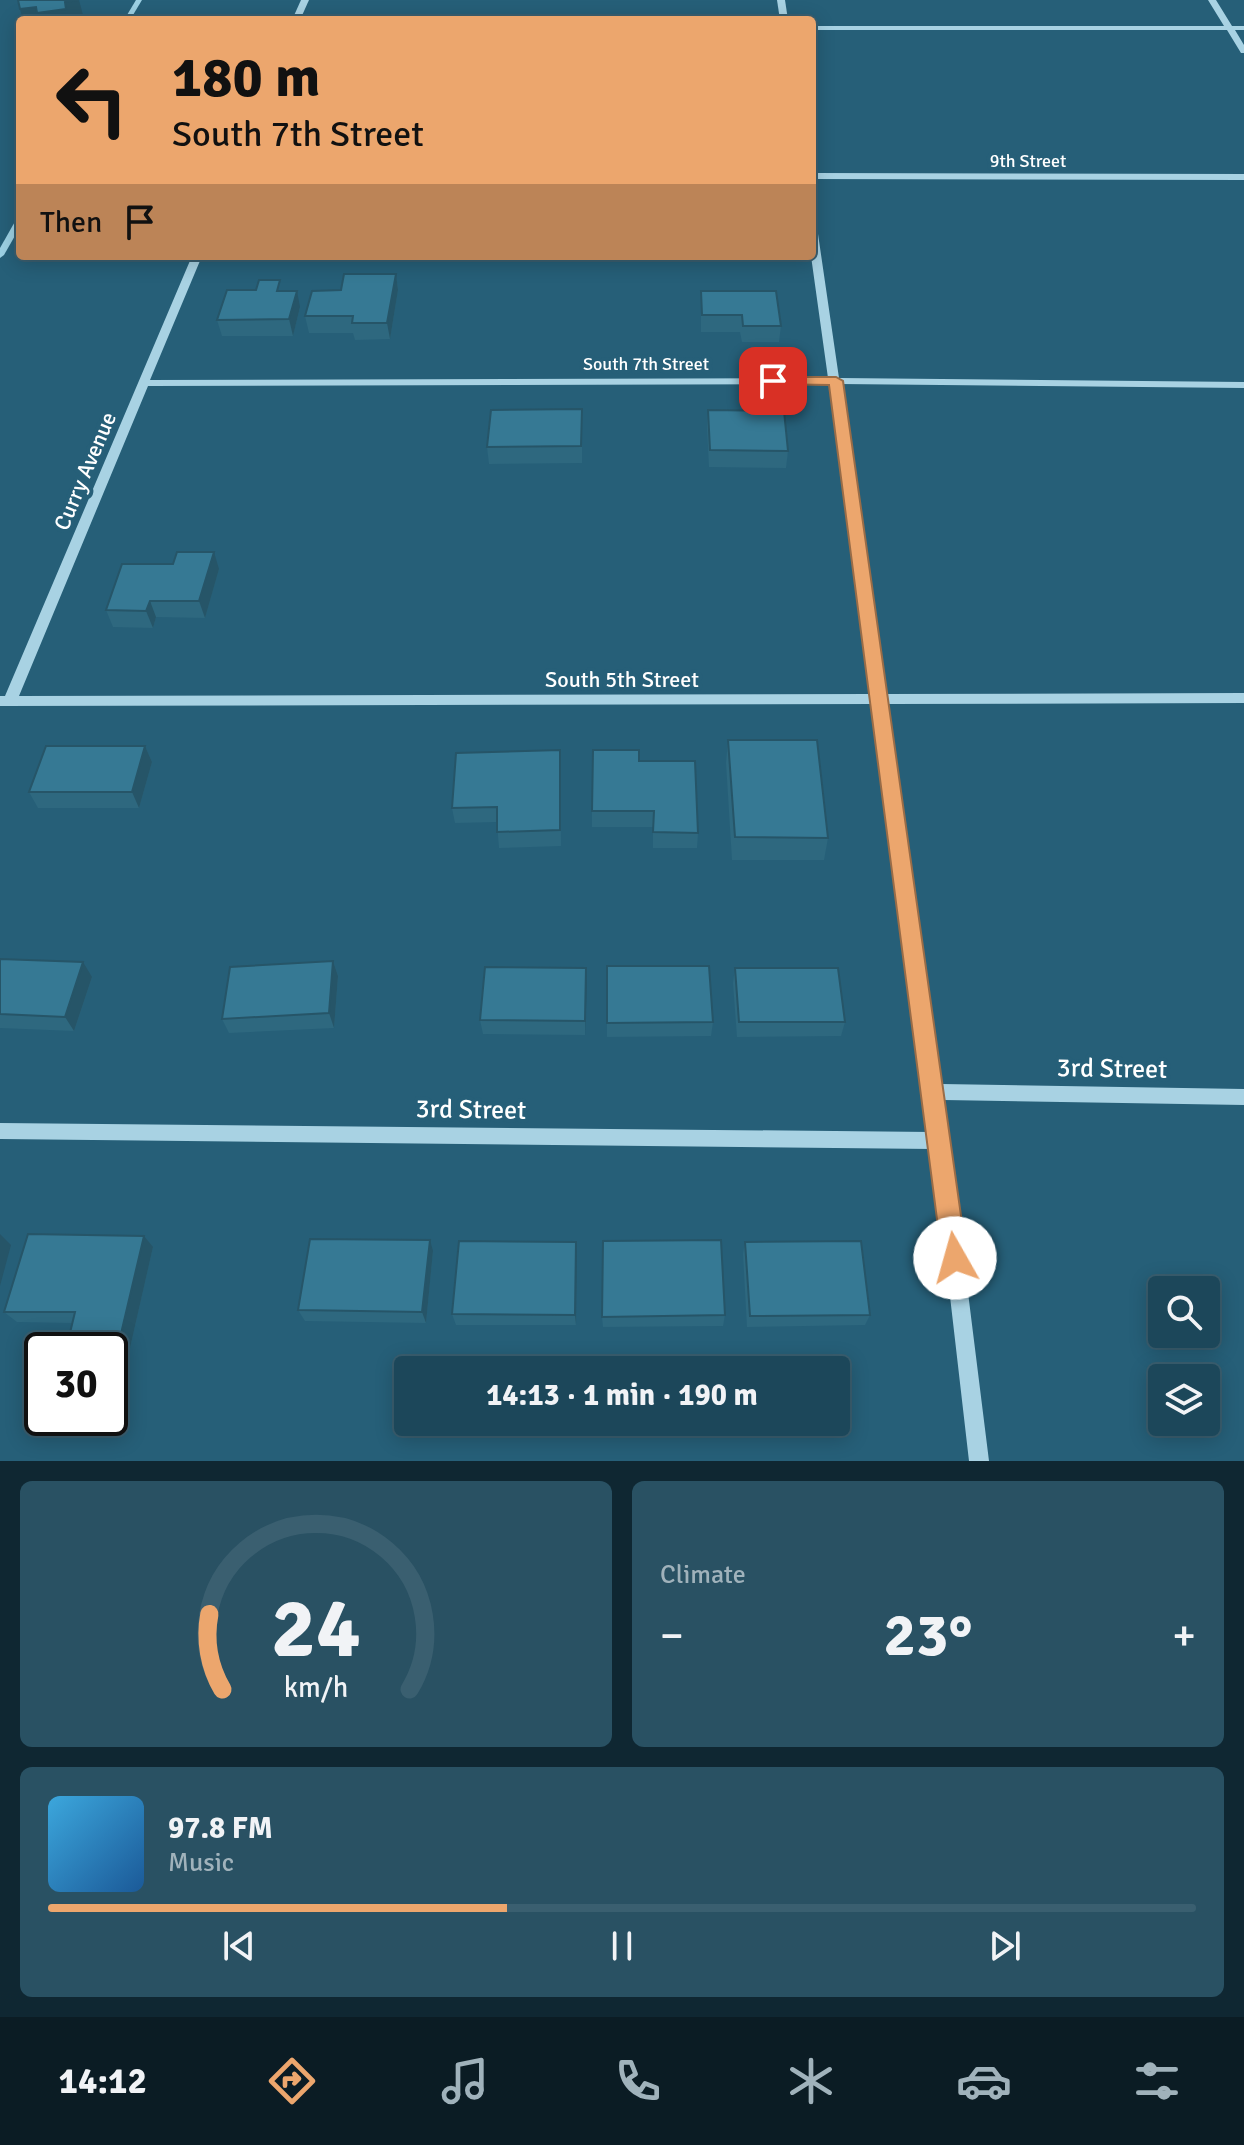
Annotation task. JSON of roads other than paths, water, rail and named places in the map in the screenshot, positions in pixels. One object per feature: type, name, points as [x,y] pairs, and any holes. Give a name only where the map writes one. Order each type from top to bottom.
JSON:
[{"type":"street","points":[[1212,0],[1244,51]]},
{"type":"street","points":[[816,28],[1244,28]]},
{"type":"street","name":"9th Street","points":[[816,176],[1244,177]]},
{"type":"street","points":[[816,253],[931,1092],[941,1141],[979,1461]]},
{"type":"street","name":"Curry Avenue","points":[[5,701],[195,260]]},
{"type":"street","name":"South 7th Street","points":[[144,383],[836,381],[1244,385]]},
{"type":"street","name":"South 5th Street","points":[[5,701],[1244,698]]},
{"type":"street","name":"3rd Street","points":[[931,1092],[1244,1097]]},
{"type":"street","name":"3rd Street","points":[[0,1131],[941,1141]]},
{"type":"waterway","points":[[129,16],[139,0]]},
{"type":"waterway","points":[[0,255],[16,227]]}]
